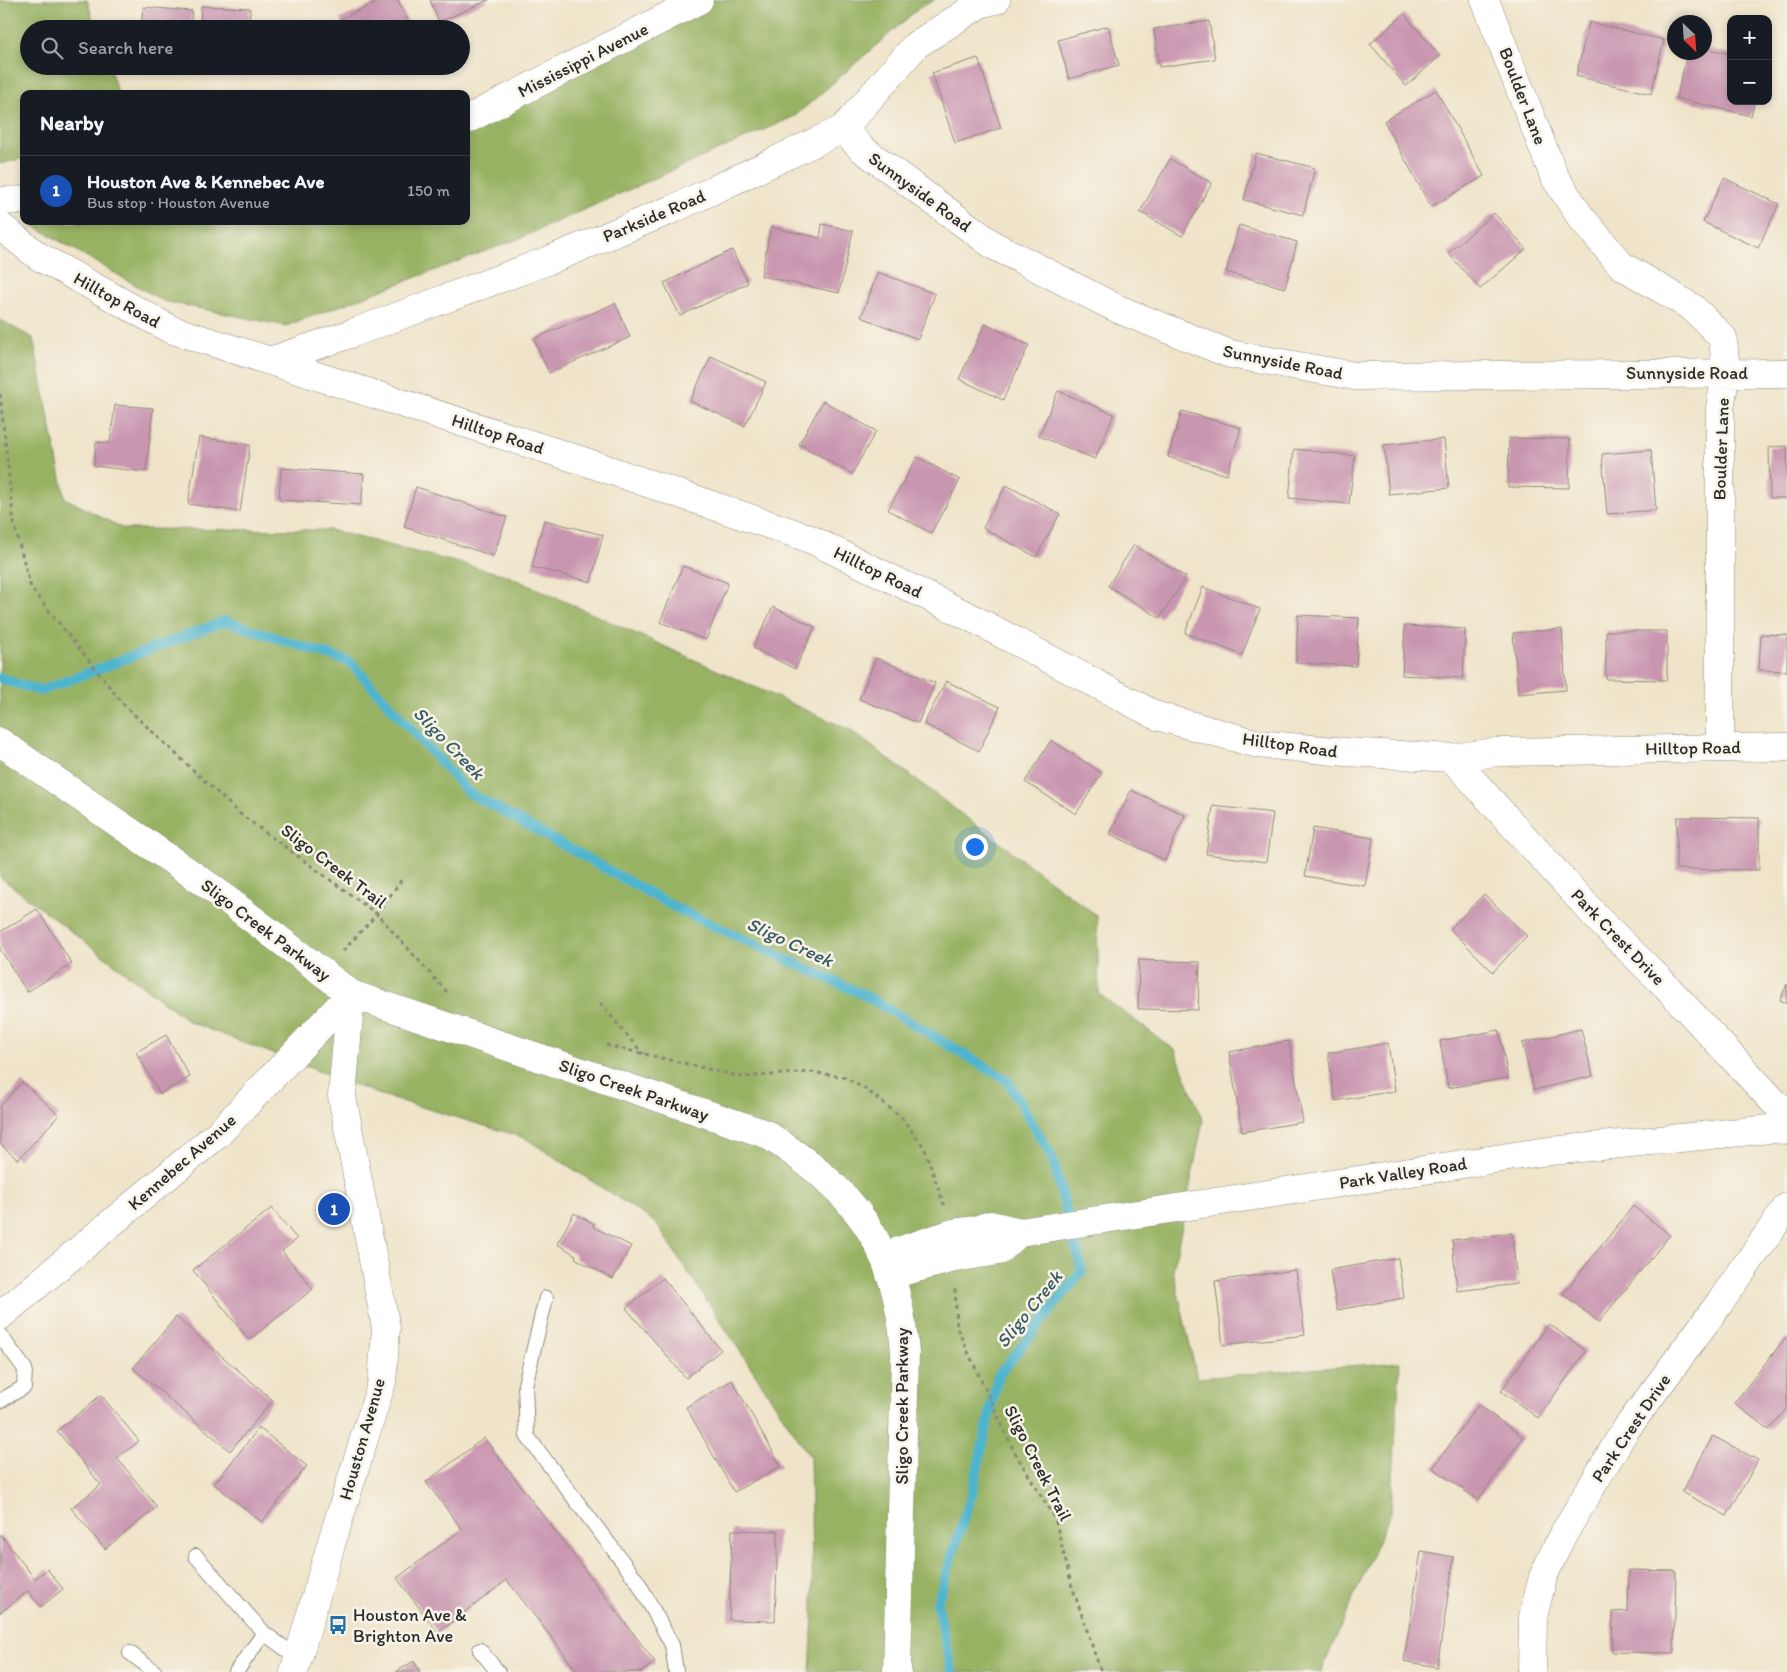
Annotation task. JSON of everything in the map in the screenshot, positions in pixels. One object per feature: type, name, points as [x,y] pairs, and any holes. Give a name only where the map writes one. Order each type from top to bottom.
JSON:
[{"type":"street","name":"Mississippi Avenue","points":[[470,118],[699,0]]},
{"type":"street","name":"Parkside Road","points":[[270,360],[353,333],[556,258],[674,209],[843,128],[916,45],[980,4],[996,0]]},
{"type":"street","name":"Boulder Lane","points":[[1485,0],[1554,176],[1580,216],[1621,265],[1693,308],[1723,338],[1726,373],[1720,408],[1720,747]]},
{"type":"street","name":"Sunnyside Road","points":[[843,128],[861,148],[993,245],[1118,309],[1230,354],[1355,376],[1787,373]]},
{"type":"street","points":[[0,201],[20,200]]},
{"type":"street","name":"Hilltop Road","points":[[0,226],[38,256],[170,329],[584,461],[808,538],[970,617],[1157,716],[1258,744],[1346,752],[1452,758],[1497,752],[1787,747]]},
{"type":"street","name":"Sligo Creek Parkway","points":[[0,742],[209,886],[351,994],[766,1134],[806,1160],[833,1183],[877,1239],[887,1266],[903,1326],[905,1354],[898,1672]]},
{"type":"street","name":"Park Crest Drive","points":[[1452,758],[1601,922],[1660,980],[1768,1096],[1787,1111]]},
{"type":"street","name":"Kennebec Avenue","points":[[0,1316],[219,1133],[351,994]]},
{"type":"street","name":"Houston Avenue","points":[[296,1665],[332,1541],[382,1382],[386,1328],[342,1096],[351,994]]},
{"type":"street","name":"Park Valley Road","points":[[887,1266],[954,1233],[990,1225],[1030,1230],[1541,1152],[1770,1129],[1787,1130]]},
{"type":"street","name":"Park Crest Drive","points":[[1532,1672],[1533,1617],[1543,1577],[1561,1538],[1624,1432],[1721,1301],[1787,1207]]},
{"type":"lane","points":[[546,1298],[525,1385],[527,1436],[638,1582],[672,1645],[676,1672]]},
{"type":"lane","points":[[0,1335],[25,1369],[24,1387],[0,1401]]},
{"type":"lane","points":[[196,1556],[296,1665]]},
{"type":"lane","points":[[236,1672],[264,1632]]},
{"type":"lane","points":[[480,1650],[498,1672]]},
{"type":"lane","points":[[130,1653],[155,1672]]},
{"type":"path","name":"Sligo Creek Trail","points":[[0,394],[14,524],[31,588],[125,706],[240,814],[377,914],[448,993]]},
{"type":"path","points":[[342,952],[377,914],[402,880]]},
{"type":"path","points":[[600,1003],[644,1054]]},
{"type":"path","points":[[599,1043],[742,1077],[811,1072],[844,1077],[867,1090],[901,1117],[924,1147],[945,1210]]},
{"type":"path","name":"Sligo Creek Trail","points":[[956,1285],[956,1328],[1014,1451],[1055,1519],[1072,1583],[1101,1672]]},
{"type":"green space","points":[[0,0],[87,0],[93,20],[20,20],[20,75],[112,75],[117,90],[20,90],[20,159],[0,164]]},
{"type":"green space","points":[[712,0],[935,0],[919,8],[795,116],[518,239],[286,326],[163,301],[32,225],[470,225],[470,121]]},
{"type":"green space","points":[[0,320],[33,338],[65,498],[124,529],[330,530],[506,575],[850,730],[1097,916],[1099,994],[1175,1050],[1203,1121],[1173,1270],[1197,1378],[1400,1362],[1391,1512],[1321,1672],[810,1672],[813,1614],[810,1457],[655,1222],[525,1138],[378,1094],[190,1022],[0,877]]},
{"type":"building","points":[[383,0],[398,0],[407,20],[340,20]]},
{"type":"building","points":[[430,0],[489,0],[444,20],[438,20]]},
{"type":"building","points":[[201,6],[250,8],[249,20],[200,20]]},
{"type":"building","points":[[143,7],[192,11],[191,20],[142,20]]},
{"type":"building","points":[[1404,14],[1440,56],[1406,86],[1370,44]]},
{"type":"building","points":[[1209,21],[1215,59],[1159,67],[1154,29]]},
{"type":"building","points":[[1589,22],[1664,40],[1651,94],[1576,76]]},
{"type":"building","points":[[1108,26],[1119,65],[1069,79],[1058,40]]},
{"type":"building","points":[[1712,50],[1727,53],[1727,105],[1754,105],[1751,116],[1676,98],[1686,60],[1712,60]]},
{"type":"building","points":[[978,58],[1001,128],[955,143],[932,73]]},
{"type":"building","points":[[1436,90],[1484,176],[1431,207],[1384,121]]},
{"type":"building","points":[[1256,153],[1315,168],[1303,215],[1244,200]]},
{"type":"building","points":[[1170,159],[1212,183],[1182,236],[1140,212]]},
{"type":"building","points":[[1724,178],[1779,204],[1758,248],[1703,222]]},
{"type":"building","points":[[1494,213],[1526,249],[1480,289],[1448,253]]},
{"type":"building","points":[[822,224],[853,231],[839,293],[761,276],[771,227],[820,238]]},
{"type":"building","points":[[1239,225],[1297,242],[1285,288],[1226,272]]},
{"type":"building","points":[[732,250],[748,283],[680,316],[664,283]]},
{"type":"building","points":[[878,272],[935,294],[918,339],[861,317]]},
{"type":"building","points":[[615,303],[630,337],[549,373],[534,339]]},
{"type":"building","points":[[985,324],[1029,345],[1003,400],[959,379]]},
{"type":"building","points":[[711,356],[766,382],[745,426],[690,401]]},
{"type":"building","points":[[1058,391],[1114,414],[1095,459],[1039,436]]},
{"type":"building","points":[[823,401],[876,431],[852,474],[799,444]]},
{"type":"building","points":[[115,405],[153,408],[146,472],[94,466],[96,442],[110,443]]},
{"type":"building","points":[[1182,411],[1241,428],[1227,475],[1168,457]]},
{"type":"building","points":[[199,437],[250,445],[240,512],[188,504]]},
{"type":"building","points":[[1509,438],[1570,439],[1569,488],[1508,487]]},
{"type":"building","points":[[1444,439],[1449,488],[1389,494],[1384,445]]},
{"type":"building","points":[[1787,446],[1787,498],[1770,498],[1769,447]]},
{"type":"building","points":[[1294,449],[1355,456],[1349,504],[1289,498]]},
{"type":"building","points":[[1651,450],[1656,510],[1607,514],[1602,454]]},
{"type":"building","points":[[917,457],[960,480],[931,533],[888,510]]},
{"type":"building","points":[[281,468],[364,474],[361,505],[279,500]]},
{"type":"building","points":[[1006,485],[1060,514],[1036,557],[983,528]]},
{"type":"building","points":[[416,487],[507,517],[493,556],[404,527]]},
{"type":"building","points":[[544,520],[603,535],[591,582],[532,567]]},
{"type":"building","points":[[1134,545],[1186,577],[1160,618],[1108,586]]},
{"type":"building","points":[[683,566],[728,583],[706,640],[660,622]]},
{"type":"building","points":[[1203,587],[1260,609],[1242,655],[1185,633]]},
{"type":"building","points":[[773,607],[815,627],[795,669],[753,648]]},
{"type":"building","points":[[1298,615],[1359,618],[1356,666],[1296,663]]},
{"type":"building","points":[[1405,626],[1465,629],[1463,678],[1402,675]]},
{"type":"building","points":[[1562,629],[1566,690],[1518,694],[1513,633]]},
{"type":"building","points":[[1606,631],[1667,631],[1667,680],[1606,679]]},
{"type":"building","points":[[1761,634],[1787,635],[1787,671],[1759,670]]},
{"type":"building","points":[[876,658],[935,683],[918,723],[859,699]]},
{"type":"building","points":[[946,681],[1000,707],[979,751],[924,724]]},
{"type":"building","points":[[1051,740],[1102,773],[1076,814],[1025,782]]},
{"type":"building","points":[[1131,790],[1185,815],[1165,860],[1110,834]]},
{"type":"building","points":[[1213,806],[1273,813],[1266,862],[1206,854]]},
{"type":"building","points":[[1677,817],[1759,818],[1759,870],[1676,869]]},
{"type":"building","points":[[1313,828],[1373,838],[1365,886],[1305,876]]},
{"type":"building","points":[[1484,894],[1527,936],[1493,972],[1450,929]]},
{"type":"building","points":[[37,909],[72,964],[27,992],[0,949],[0,932]]},
{"type":"building","points":[[1139,960],[1200,962],[1198,1010],[1138,1009]]},
{"type":"building","points":[[1787,984],[1787,1003],[1780,1000]]},
{"type":"building","points":[[1581,1029],[1593,1076],[1534,1090],[1522,1043]]},
{"type":"building","points":[[1499,1030],[1508,1078],[1448,1088],[1440,1041]]},
{"type":"building","points":[[166,1035],[190,1077],[160,1094],[136,1052]]},
{"type":"building","points":[[1289,1041],[1303,1122],[1242,1132],[1229,1052]]},
{"type":"building","points":[[1388,1043],[1395,1091],[1335,1101],[1328,1053]]},
{"type":"building","points":[[22,1082],[59,1115],[18,1160],[0,1144],[0,1107]]},
{"type":"building","points":[[1633,1206],[1670,1235],[1599,1322],[1563,1294]]},
{"type":"building","points":[[272,1208],[297,1239],[282,1251],[313,1289],[249,1340],[193,1270]]},
{"type":"building","points":[[574,1213],[594,1224],[593,1227],[631,1246],[613,1279],[575,1258],[576,1255],[557,1244]]},
{"type":"building","points":[[1512,1233],[1517,1284],[1457,1291],[1452,1240]]},
{"type":"building","points":[[1398,1258],[1404,1298],[1337,1310],[1330,1270]]},
{"type":"building","points":[[1296,1270],[1305,1335],[1223,1345],[1215,1281]]},
{"type":"building","points":[[663,1278],[721,1350],[686,1378],[626,1308]]},
{"type":"building","points":[[176,1317],[273,1400],[230,1451],[133,1368]]},
{"type":"building","points":[[1549,1324],[1586,1351],[1538,1418],[1501,1391]]},
{"type":"building","points":[[1787,1336],[1787,1408],[1769,1430],[1734,1403]]},
{"type":"building","points":[[732,1380],[781,1466],[734,1492],[686,1407]]},
{"type":"building","points":[[101,1395],[139,1441],[117,1458],[157,1507],[105,1549],[71,1508],[101,1485],[57,1431]]},
{"type":"building","points":[[1478,1405],[1523,1437],[1478,1500],[1433,1468]]},
{"type":"building","points":[[259,1428],[307,1466],[262,1522],[214,1484]]},
{"type":"building","points":[[1713,1436],[1758,1460],[1727,1516],[1682,1492]]},
{"type":"building","points":[[484,1438],[655,1662],[642,1672],[578,1672],[507,1580],[438,1633],[397,1578],[462,1529],[426,1482]]},
{"type":"building","points":[[732,1530],[778,1531],[775,1621],[729,1620]]},
{"type":"building","points":[[0,1534],[35,1579],[47,1569],[63,1589],[41,1607],[28,1591],[0,1613]]},
{"type":"building","points":[[1421,1551],[1454,1557],[1437,1667],[1404,1661]]},
{"type":"building","points":[[1629,1570],[1676,1571],[1674,1653],[1612,1652],[1613,1612],[1628,1611]]},
{"type":"building","points":[[414,1661],[420,1672],[396,1672]]},
{"type":"waterway","name":"Sligo Creek","points":[[0,678],[40,691],[225,621],[350,662],[468,792],[680,910],[866,996],[1007,1080],[1052,1157],[1082,1271],[998,1376],[972,1493],[937,1603],[952,1672]]},
{"type":"place","name":"Houston Ave & Kennebec Ave","points":[[334,1209]]},
{"type":"place","name":"Houston Ave & Brighton Ave","points":[[338,1625]]}]
